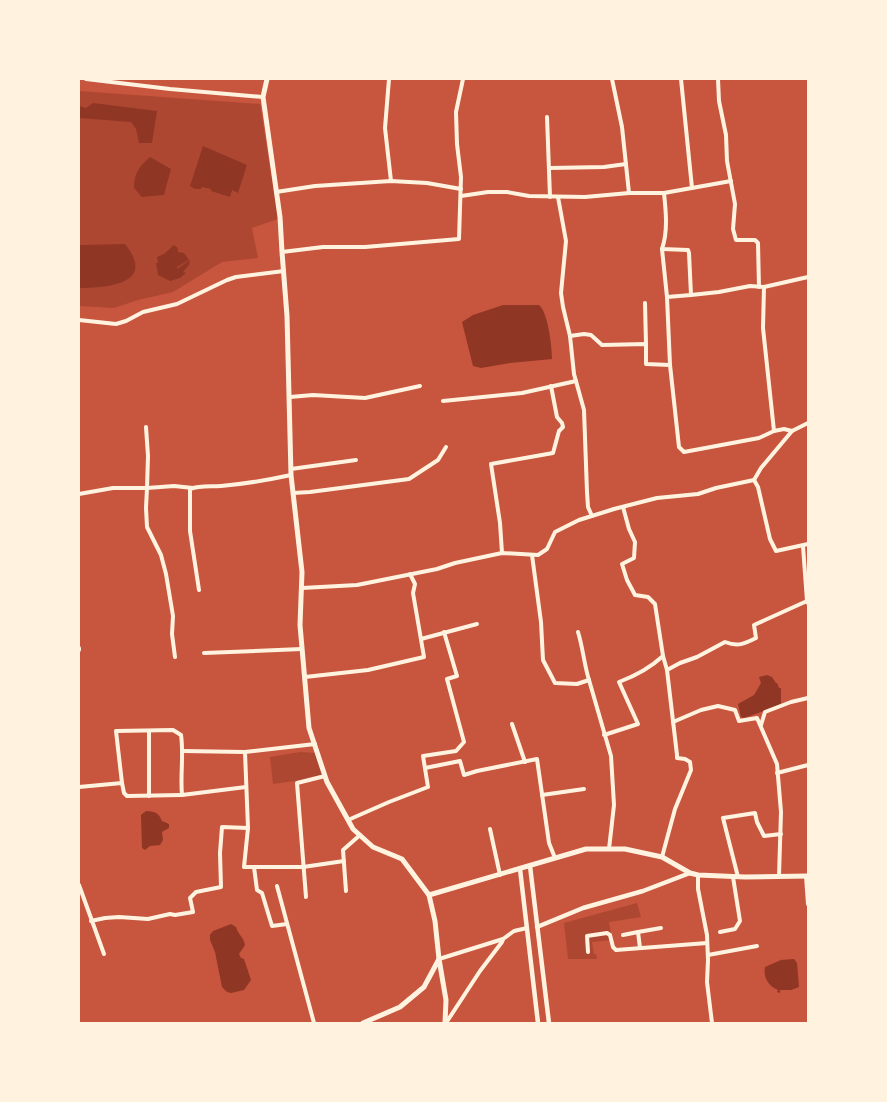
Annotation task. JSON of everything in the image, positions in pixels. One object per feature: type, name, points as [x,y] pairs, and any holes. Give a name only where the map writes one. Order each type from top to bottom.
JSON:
[{"type":"main road","points":[[267,79],[263,97],[276,192],[284,271],[290,397],[291,472],[302,572],[300,625],[310,728],[325,776],[353,829],[373,847],[402,859],[429,895],[435,921],[446,1000],[446,1023]]},
{"type":"main road","points":[[429,895],[586,849],[625,850],[662,857],[690,873],[698,875],[735,877],[807,876]]},
{"type":"main road","points":[[363,1023],[400,1007],[424,987],[439,959]]},
{"type":"street","points":[[86,79],[263,97]]},
{"type":"street","points":[[389,79],[385,128],[390,181]]},
{"type":"street","points":[[282,252],[323,247],[365,247],[459,239],[461,190],[456,112],[464,79]]},
{"type":"street","points":[[612,79],[622,127],[629,193]]},
{"type":"street","points":[[681,79],[692,188]]},
{"type":"street","points":[[718,79],[726,135],[727,161],[735,204],[733,229],[738,241],[755,240],[758,243],[763,328],[774,431]]},
{"type":"street","points":[[547,117],[550,197]]},
{"type":"street","points":[[550,168],[604,167],[626,164]]},
{"type":"street","points":[[276,192],[315,186],[390,181],[426,183],[461,190]]},
{"type":"street","points":[[461,196],[488,192],[507,192],[528,196],[550,197],[664,193],[731,181]]},
{"type":"street","points":[[664,193],[667,213],[665,239],[662,249],[667,297],[670,365],[679,448],[684,452],[695,451],[759,438],[774,431],[792,431]]},
{"type":"street","points":[[558,197],[566,241],[561,293],[570,336],[576,381],[584,410],[588,507],[592,516]]},
{"type":"street","points":[[662,249],[688,250],[691,295]]},
{"type":"street","points":[[79,320],[116,324],[143,312],[177,304],[236,277],[284,271]]},
{"type":"street","points":[[667,297],[719,292],[750,286],[762,287],[808,277]]},
{"type":"street","points":[[645,303],[646,364],[670,365]]},
{"type":"street","points":[[570,336],[591,335],[602,345],[646,344]]},
{"type":"street","points":[[443,401],[522,393],[576,381]]},
{"type":"street","points":[[290,397],[313,395],[366,398],[420,386]]},
{"type":"street","points":[[502,553],[500,523],[491,464],[554,453],[559,431],[563,427],[557,417],[551,386]]},
{"type":"street","points":[[302,588],[357,585],[437,569],[502,553],[538,555],[547,549],[555,532],[578,520],[657,498],[698,494],[754,480],[792,431],[808,423]]},
{"type":"street","points":[[146,427],[148,456],[147,527],[161,555],[166,574],[173,616],[172,634],[175,658]]},
{"type":"street","points":[[293,493],[409,479],[438,460],[446,447]]},
{"type":"street","points":[[79,494],[113,488],[221,486],[267,480],[291,472],[356,460]]},
{"type":"street","points":[[667,670],[725,642],[734,646],[756,638],[754,625],[808,602],[806,545],[776,551],[770,539],[758,487],[754,480]]},
{"type":"street","points":[[193,488],[190,489],[190,532],[199,590]]},
{"type":"street","points":[[623,507],[635,542],[634,558],[622,564],[627,580],[635,595],[648,597],[655,604],[667,670],[677,758],[690,762],[691,770],[675,809],[662,857]]},
{"type":"street","points":[[532,555],[541,622],[543,660],[556,683],[578,684],[589,680]]},
{"type":"street","points":[[305,677],[368,670],[424,657],[413,593],[415,584],[410,574]]},
{"type":"street","points":[[421,639],[477,624]]},
{"type":"street","points":[[348,820],[428,787],[423,756],[456,751],[464,742],[447,679],[458,676],[444,632]]},
{"type":"street","points":[[578,632],[584,652],[583,659],[611,756],[614,805],[608,849]]},
{"type":"street","points":[[204,653],[302,649]]},
{"type":"street","points":[[604,735],[638,724],[619,682],[635,676],[655,664],[663,656]]},
{"type":"street","points":[[761,725],[765,712],[790,702],[808,698]]},
{"type":"street","points":[[674,722],[701,710],[718,706],[734,710],[739,721],[757,718],[777,764],[781,834],[779,876]]},
{"type":"street","points":[[512,724],[525,762]]},
{"type":"street","points":[[182,795],[180,775],[183,751],[181,735],[174,730],[116,731],[122,783],[124,793],[127,796],[182,795],[246,787]]},
{"type":"street","points":[[149,731],[149,796]]},
{"type":"street","points":[[183,751],[245,752],[315,744]]},
{"type":"street","points":[[245,752],[248,828],[244,867],[303,867],[344,861]]},
{"type":"street","points":[[425,768],[460,761],[464,775],[477,770],[538,758],[549,843],[555,858]]},
{"type":"street","points":[[777,773],[808,765]]},
{"type":"street","points":[[306,897],[297,783],[325,776]]},
{"type":"street","points":[[79,787],[122,783]]},
{"type":"street","points":[[542,794],[584,789]]},
{"type":"street","points":[[720,932],[735,929],[740,921],[735,877],[723,818],[755,813],[764,836],[781,834]]},
{"type":"street","points":[[92,921],[119,917],[148,919],[170,914],[193,912],[190,898],[196,892],[221,887],[220,853],[222,827],[248,828]]},
{"type":"street","points":[[490,829],[500,874]]},
{"type":"street","points":[[346,891],[343,850],[360,835]]},
{"type":"street","points":[[254,866],[257,890],[262,893],[272,926],[287,924]]},
{"type":"street","points":[[530,866],[550,1023]]},
{"type":"street","points":[[520,869],[538,1023]]},
{"type":"street","points":[[537,927],[583,908],[643,891],[690,873]]},
{"type":"street","points":[[698,875],[698,889],[707,943],[707,982],[712,1023]]},
{"type":"street","points":[[807,876],[808,904]]},
{"type":"street","points":[[79,885],[104,954]]},
{"type":"street","points":[[277,886],[314,1023]]},
{"type":"street","points":[[439,959],[503,939],[514,931],[527,928]]},
{"type":"street","points":[[623,935],[661,928]]},
{"type":"street","points":[[638,932],[640,948]]},
{"type":"street","points":[[588,952],[586,938],[588,935],[609,934],[616,950],[707,943]]},
{"type":"street","points":[[446,1023],[503,939]]},
{"type":"street","points":[[708,956],[757,946]]},
{"type":"shaded area","points":[[79,91],[260,104],[278,219],[252,228],[258,258],[222,262],[173,292],[114,308],[79,306]]},
{"type":"shaded area","points":[[93,103],[157,111],[152,143],[139,143],[136,129],[131,122],[79,118],[79,106],[86,108]]},
{"type":"shaded area","points":[[203,146],[247,165],[238,193],[232,190],[230,197],[211,191],[211,189],[202,187],[201,189],[195,189],[190,186]]},
{"type":"shaded area","points":[[150,157],[171,169],[164,195],[142,197],[134,188],[135,178],[140,167]]},
{"type":"shaded area","points":[[125,244],[133,257],[135,268],[132,276],[115,285],[79,288],[79,245]]},
{"type":"shaded area","points":[[174,245],[178,248],[178,252],[184,253],[189,260],[177,267],[177,269],[190,260],[189,265],[183,272],[186,273],[180,278],[170,281],[158,275],[156,263],[158,263],[157,257],[164,254]]},
{"type":"shaded area","points":[[503,305],[539,305],[547,322],[552,359],[481,368],[473,366],[462,322],[473,315]]},
{"type":"shaded area","points":[[767,675],[772,677],[779,688],[781,688],[781,705],[744,718],[741,717],[738,704],[754,695],[761,683],[759,677]]},
{"type":"shaded area","points":[[300,752],[316,753],[322,777],[273,784],[270,757]]},
{"type":"shaded area","points":[[146,811],[158,814],[162,821],[169,824],[169,828],[162,832],[163,840],[160,845],[150,846],[145,850],[142,848],[141,815]]},
{"type":"shaded area","points":[[637,903],[641,917],[609,922],[612,940],[592,942],[597,959],[568,959],[564,923]]},
{"type":"shaded area","points":[[231,924],[236,927],[245,945],[239,954],[244,959],[251,980],[244,990],[231,993],[222,987],[210,935],[213,931]]},
{"type":"shaded area","points":[[794,959],[797,963],[799,987],[791,990],[780,990],[780,993],[777,992],[778,990],[767,981],[765,967],[781,960]]}]
